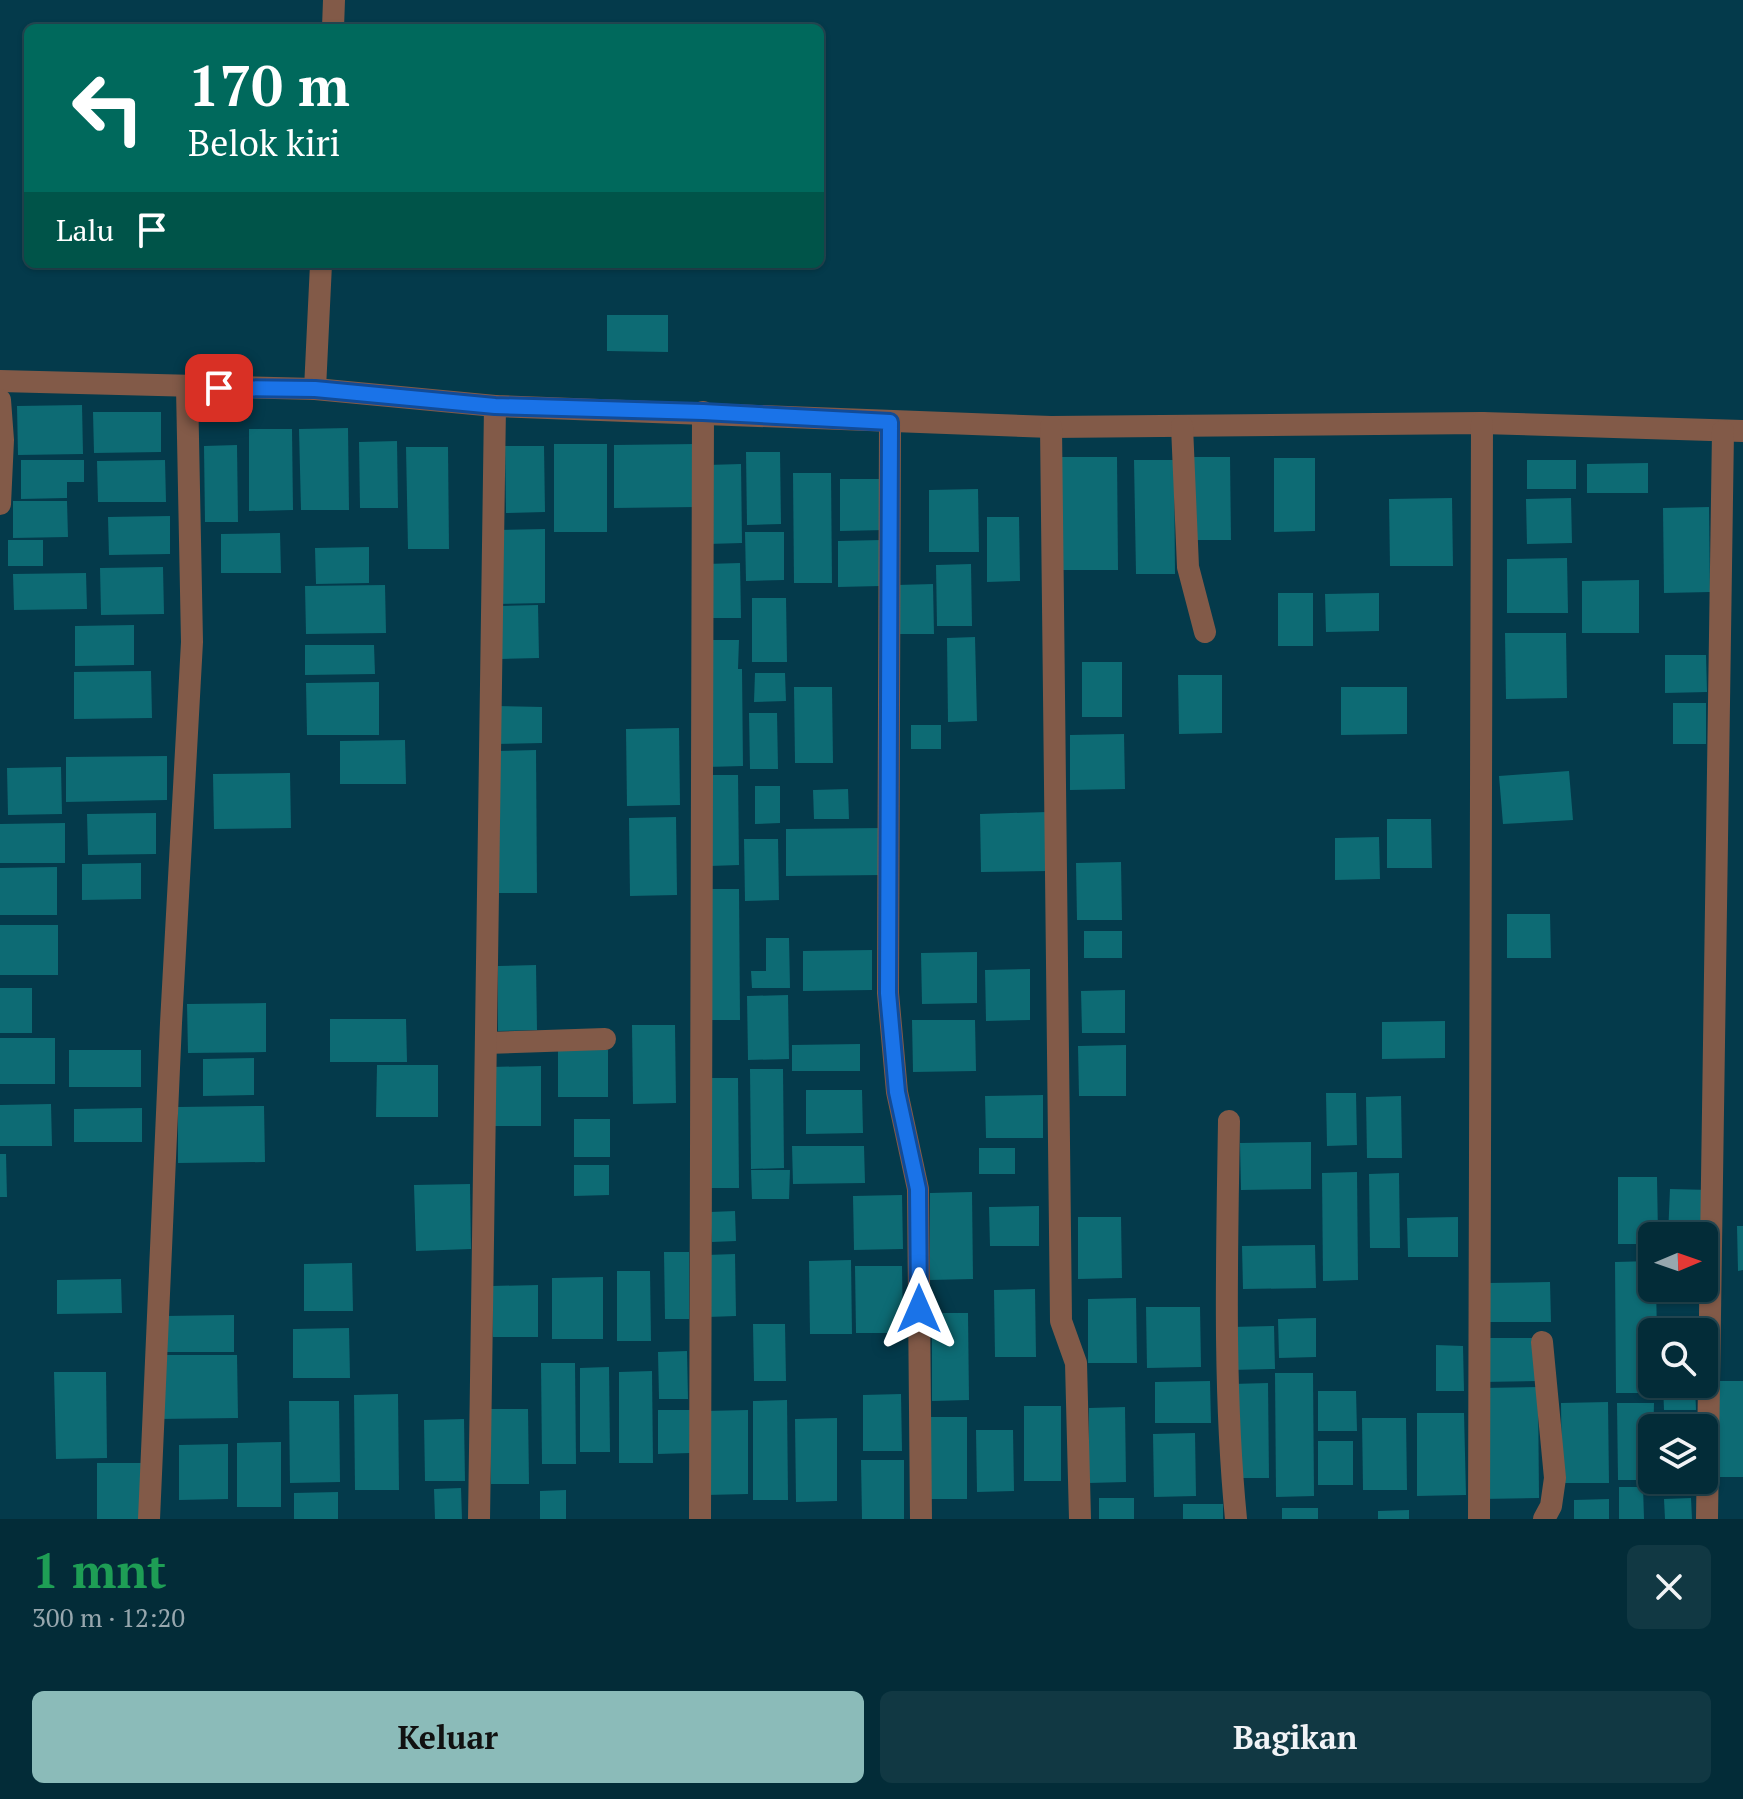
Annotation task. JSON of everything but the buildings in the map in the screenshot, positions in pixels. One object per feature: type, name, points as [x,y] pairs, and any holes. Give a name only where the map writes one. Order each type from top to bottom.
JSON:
[{"type":"street","points":[[333,24],[334,0]]},
{"type":"street","points":[[315,389],[321,268]]},
{"type":"street","points":[[0,381],[315,389],[495,406],[1051,427],[1482,423],[1733,431],[1707,1519]]},
{"type":"street","points":[[149,1519],[192,642],[187,387]]},
{"type":"street","points":[[0,400],[3,440],[0,504]]},
{"type":"street","points":[[479,1519],[495,406]]},
{"type":"street","points":[[700,1519],[703,412]]},
{"type":"street","points":[[890,422],[888,993],[897,1092],[918,1189],[921,1519]]},
{"type":"street","points":[[1479,1519],[1482,423]]},
{"type":"street","points":[[1182,426],[1188,567],[1205,632]]},
{"type":"street","points":[[1051,427],[1061,1321],[1076,1363],[1080,1519]]},
{"type":"street","points":[[486,1043],[605,1039]]},
{"type":"street","points":[[1229,1121],[1226,1335],[1229,1452],[1236,1519]]},
{"type":"street","points":[[1542,1342],[1555,1478],[1555,1492],[1544,1519]]},
{"type":"route","points":[[219,388],[315,389],[495,406],[703,412],[890,422],[888,993],[897,1092],[918,1189],[919,1309]]}]
